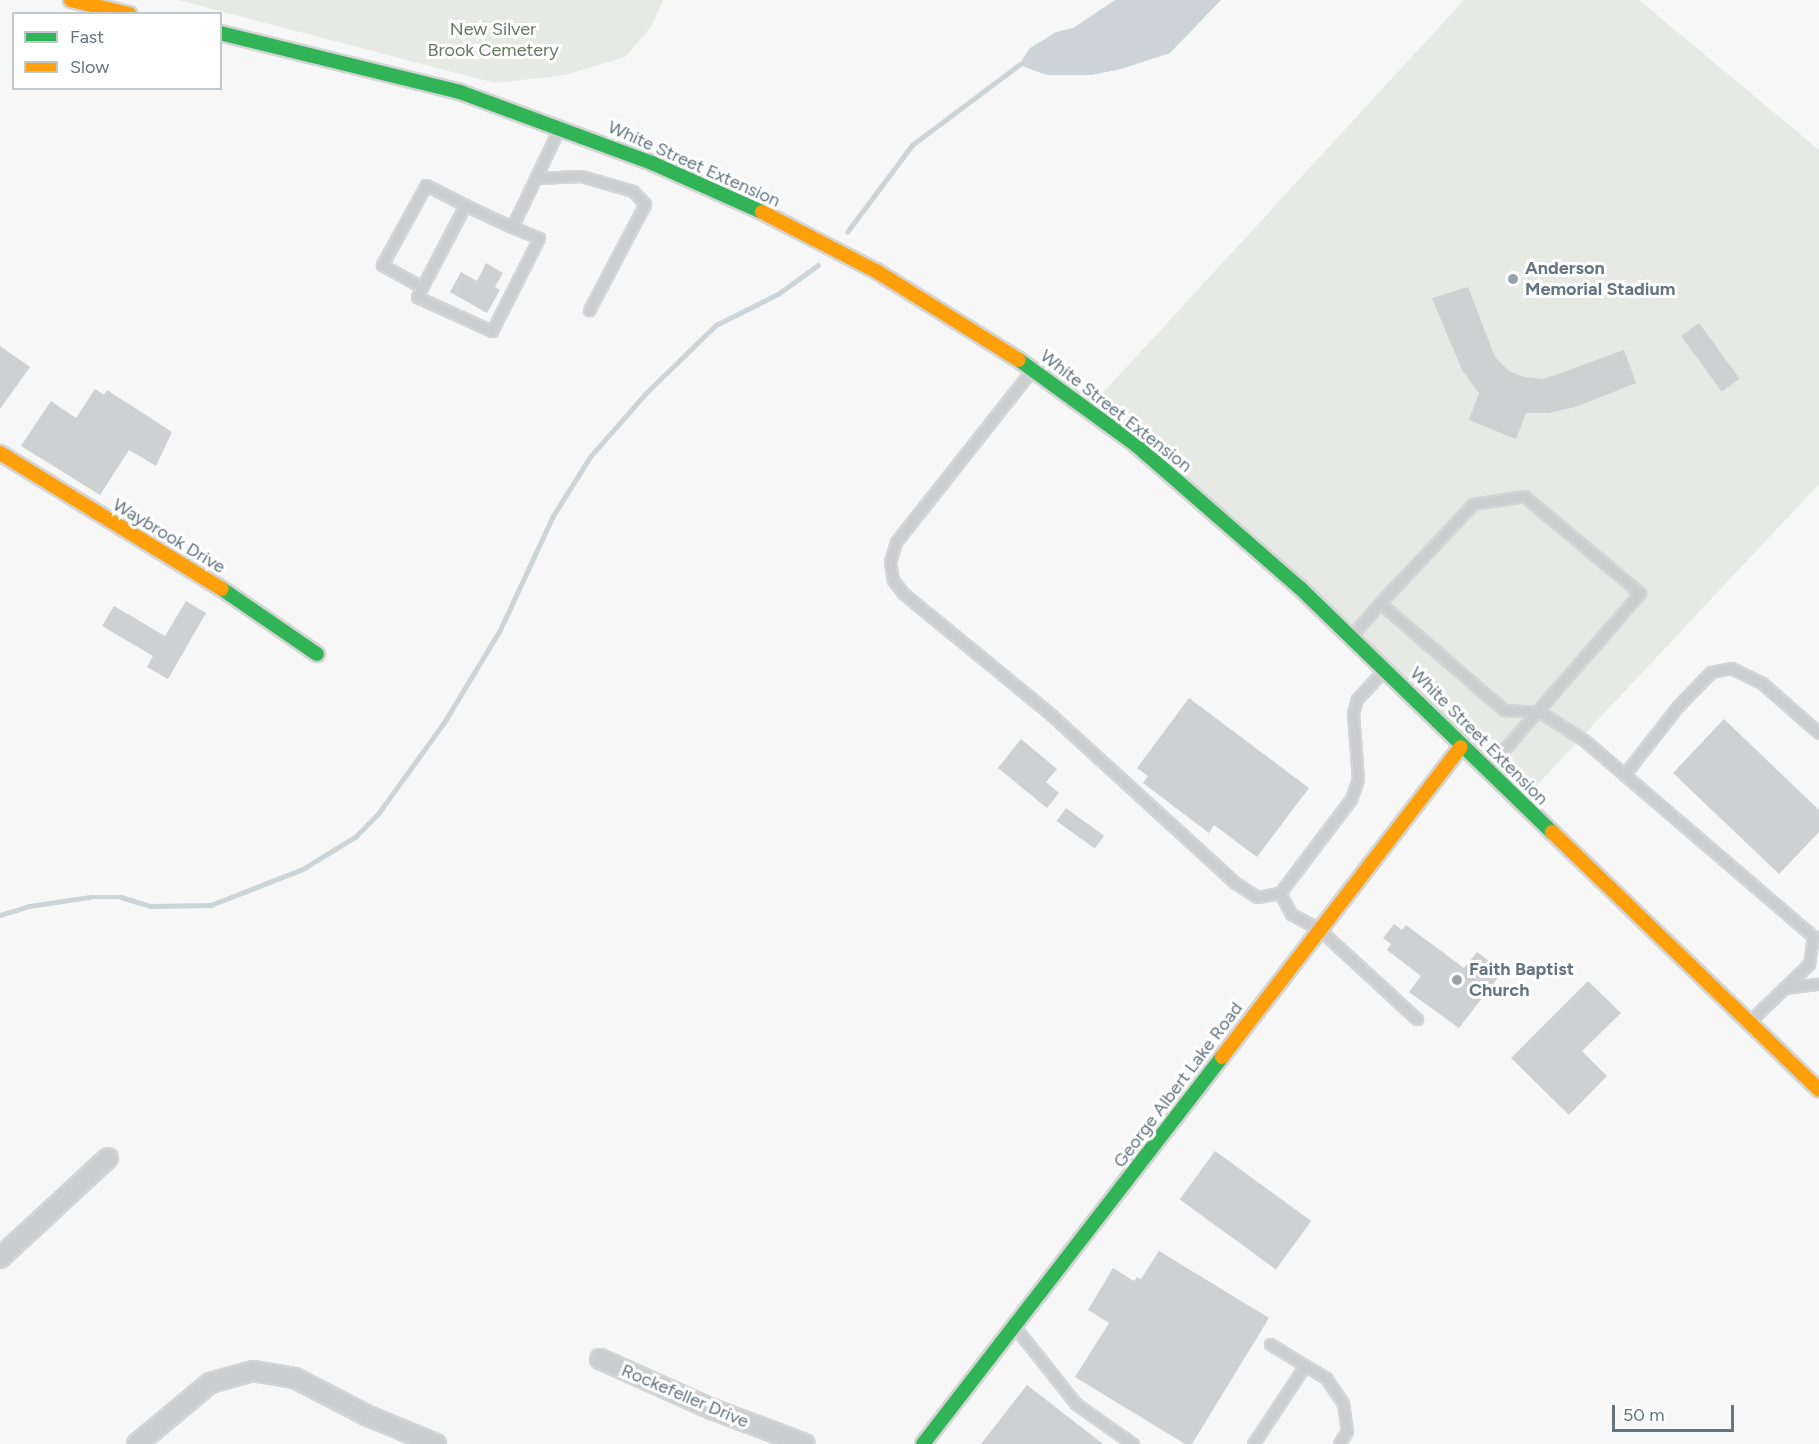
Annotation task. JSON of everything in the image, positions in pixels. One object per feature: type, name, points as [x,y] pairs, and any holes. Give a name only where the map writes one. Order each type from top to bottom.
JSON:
[{"type":"street","points":[[71,0],[121,12]]},
{"type":"street","name":"White Street Extension","points":[[222,33],[400,75],[560,126],[652,162],[832,247],[961,322],[1033,369],[1145,453],[1227,522],[1385,669],[1461,747],[1819,1090]]},
{"type":"street","name":"Waybrook Drive","points":[[0,453],[239,600],[317,654]]},
{"type":"street","name":"George Albert Lake Road","points":[[923,1444],[1461,747]]},
{"type":"street","points":[[0,1258],[108,1158]]},
{"type":"street","name":"Rockefeller Drive","points":[[600,1359],[712,1409],[806,1444]]},
{"type":"street","points":[[136,1444],[210,1383],[253,1371],[295,1378],[366,1415],[436,1444]]},
{"type":"lane","points":[[512,227],[560,126]]},
{"type":"lane","points":[[536,178],[581,176],[633,191],[645,204],[588,310]]},
{"type":"lane","points":[[422,287],[382,266],[426,185],[538,238],[492,331],[417,297],[465,205]]},
{"type":"lane","points":[[1033,369],[896,542],[890,562],[893,580],[904,594],[1047,711],[1234,882],[1257,897],[1280,893],[1351,799],[1358,779],[1355,706],[1357,699],[1385,669]]},
{"type":"lane","points":[[1351,637],[1473,504],[1524,496],[1640,593],[1540,712],[1486,770]]},
{"type":"lane","points":[[1380,603],[1504,710],[1540,712],[1584,740],[1813,936],[1809,964],[1749,1022]]},
{"type":"lane","points":[[1624,775],[1678,706],[1711,672],[1731,668],[1762,682],[1819,733]]},
{"type":"lane","points":[[1280,893],[1291,914],[1319,929],[1417,1019]]},
{"type":"lane","points":[[1784,988],[1819,984]]},
{"type":"lane","points":[[1015,1327],[1076,1404],[1133,1444]]},
{"type":"lane","points":[[1270,1344],[1304,1367],[1326,1378],[1343,1403],[1347,1431],[1339,1444]]},
{"type":"lane","points":[[1253,1444],[1304,1367]]},
{"type":"green space","name":"New Silver Brook Cemetery","points":[[178,0],[663,0],[652,26],[625,57],[565,75],[495,83]]},
{"type":"green space","name":"Anderson Memorial Stadium","points":[[1464,0],[1639,0],[1819,150],[1819,484],[1520,803],[1089,408]]},
{"type":"shaded area","points":[[1115,0],[1221,0],[1170,53],[1121,69],[1092,75],[1047,75],[1019,65],[1030,48],[1056,32],[1073,28]]},
{"type":"building","points":[[486,263],[503,273],[495,287],[500,290],[487,313],[450,292],[461,272],[477,281]]},
{"type":"building","points":[[1468,287],[1495,357],[1509,371],[1525,377],[1544,379],[1624,350],[1636,383],[1575,407],[1549,413],[1526,413],[1516,439],[1469,420],[1479,393],[1462,370],[1432,298]]},
{"type":"building","points":[[1699,323],[1740,379],[1722,392],[1681,336]]},
{"type":"building","points":[[0,346],[30,367],[0,409]]},
{"type":"building","points":[[95,389],[104,395],[107,390],[172,432],[156,466],[129,450],[100,495],[21,446],[51,401],[76,418]]},
{"type":"building","points":[[186,601],[206,613],[168,679],[147,667],[153,656],[102,626],[114,606],[165,636]]},
{"type":"building","points":[[1189,698],[1309,788],[1257,857],[1214,825],[1209,833],[1143,783],[1148,776],[1137,768]]},
{"type":"building","points":[[1724,719],[1819,810],[1819,832],[1779,874],[1673,773]]},
{"type":"building","points":[[1021,739],[1057,769],[1046,782],[1059,793],[1047,808],[998,768]]},
{"type":"building","points":[[1066,808],[1104,836],[1095,849],[1057,821]]},
{"type":"building","name":"Faith Baptist Church","points":[[1394,924],[1402,930],[1406,925],[1464,968],[1477,952],[1503,971],[1459,1028],[1409,992],[1421,976],[1387,950],[1391,944],[1383,938]]},
{"type":"building","points":[[1588,981],[1621,1013],[1582,1051],[1607,1076],[1569,1115],[1511,1058]]},
{"type":"building","points":[[1215,1151],[1311,1221],[1276,1269],[1180,1200]]},
{"type":"building","points":[[1159,1251],[1269,1318],[1192,1444],[1185,1444],[1075,1377],[1109,1323],[1088,1310],[1113,1268],[1134,1281],[1137,1277],[1141,1279]]},
{"type":"building","points":[[1027,1385],[1103,1444],[981,1444]]},
{"type":"waterway","points":[[847,232],[912,145],[1019,65]]},
{"type":"waterway","points":[[0,915],[29,906],[90,897],[121,897],[151,906],[211,905],[303,869],[355,837],[378,814],[445,721],[500,630],[553,516],[590,457],[646,393],[716,325],[778,294],[818,265]]},
{"type":"traffic: fast","points":[[222,33],[460,92],[652,163],[762,212]]},
{"type":"traffic: fast","points":[[1019,360],[1136,445],[1300,588],[1552,832]]},
{"type":"traffic: fast","points":[[222,589],[317,654]]},
{"type":"traffic: fast","points":[[923,1444],[1222,1057]]},
{"type":"traffic: slow","points":[[71,0],[121,12]]},
{"type":"traffic: slow","points":[[762,212],[876,271],[1019,360]]},
{"type":"traffic: slow","points":[[0,453],[222,589]]},
{"type":"traffic: slow","points":[[1222,1057],[1461,747]]},
{"type":"traffic: slow","points":[[1552,832],[1819,1090]]},
{"type":"place","name":"Anderson Memorial Stadium","points":[[1513,279]]},
{"type":"place","name":"Faith Baptist Church","points":[[1457,980]]}]
